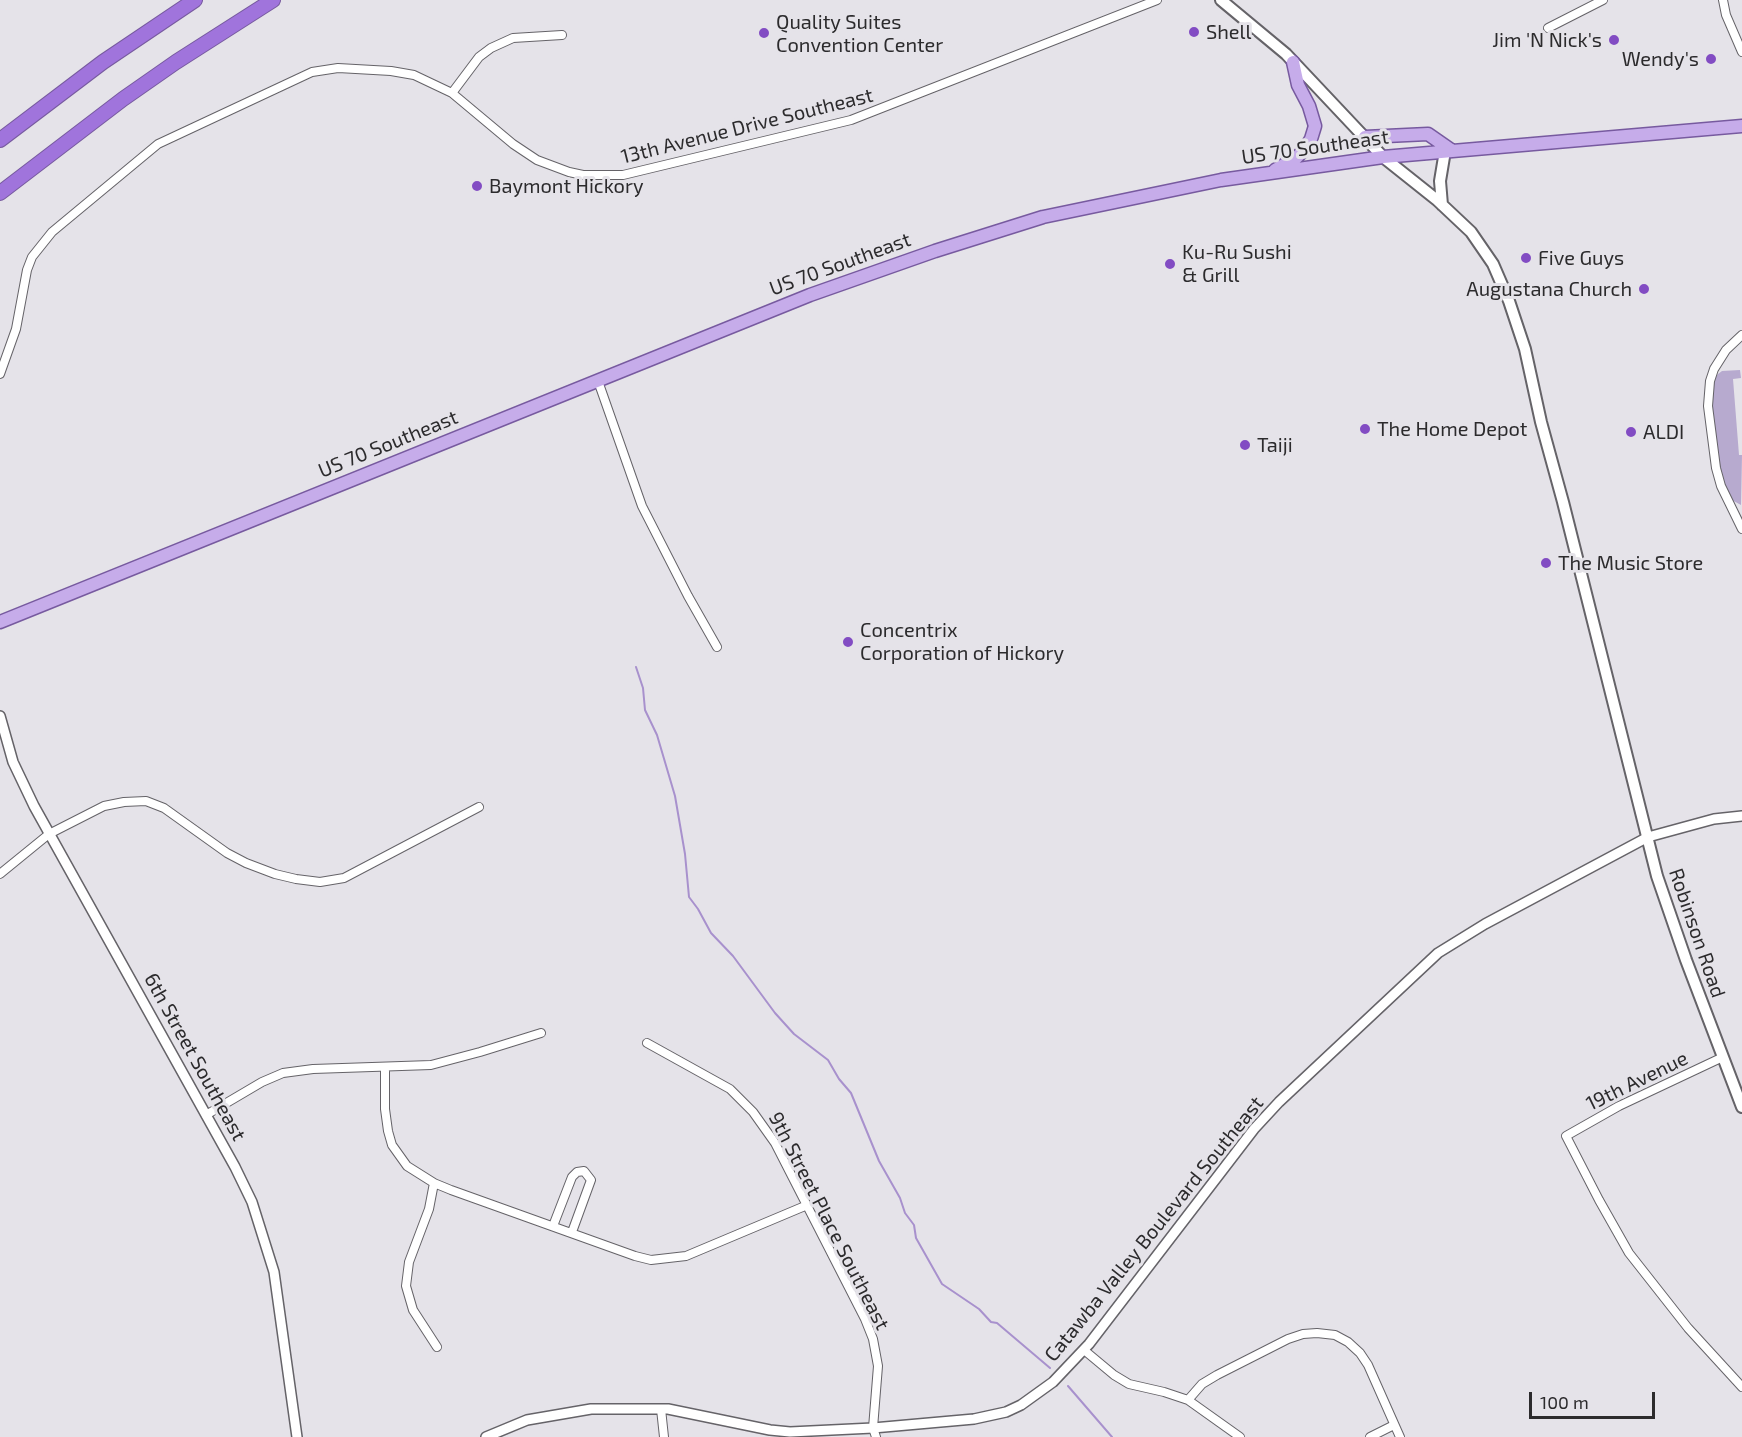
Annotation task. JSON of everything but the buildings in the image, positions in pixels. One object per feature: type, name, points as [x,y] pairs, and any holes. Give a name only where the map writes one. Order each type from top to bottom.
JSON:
[{"type":"highway","points":[[140,36],[185,0]]},
{"type":"highway","points":[[0,140],[68,87],[195,0]]},
{"type":"highway","points":[[0,194],[123,99],[273,0]]},
{"type":"main road","name":"Robinson Road","points":[[1221,0],[1293,62],[1383,157],[1471,232],[1493,264],[1517,324],[1657,876],[1742,1107]]},
{"type":"main road","points":[[1269,173],[1296,158],[1304,150],[1315,126],[1309,106],[1298,85],[1293,62]]},
{"type":"main road","name":"US 70 Southeast","points":[[0,622],[810,295],[861,276],[1043,217],[1221,180],[1383,157],[1742,126]]},
{"type":"main road","points":[[1365,137],[1428,134],[1448,150],[1440,181],[1442,205]]},
{"type":"street","name":"13th Avenue Drive Southeast","points":[[0,374],[16,329],[27,270],[38,247],[52,232],[158,144],[305,74],[338,68],[405,72],[452,93],[513,144],[537,160],[583,175],[623,176],[851,120],[1157,0]]},
{"type":"street","points":[[1548,28],[1603,0]]},
{"type":"street","points":[[1723,0],[1726,15],[1742,52]]},
{"type":"street","points":[[452,93],[479,57],[491,48],[513,38],[562,35]]},
{"type":"street","points":[[1742,335],[1726,350],[1713,369],[1708,406],[1716,468],[1721,486],[1742,529]]},
{"type":"street","points":[[598,381],[646,516],[717,646]]},
{"type":"street","name":"6th Street Southeast","points":[[0,716],[13,762],[49,834],[206,1114],[252,1202],[267,1246],[281,1313],[297,1437]]},
{"type":"street","points":[[0,874],[49,834],[104,806],[146,801],[164,808],[227,853],[246,863],[286,877],[320,882],[344,878],[479,807]]},
{"type":"street","name":"Catawba Valley Boulevard Southeast","points":[[486,1437],[527,1420],[568,1411],[615,1408],[661,1409],[790,1432],[875,1432],[974,1419],[1006,1412],[1026,1402],[1053,1382],[1084,1350],[1254,1129],[1279,1102],[1427,963],[1452,943],[1485,924],[1648,837],[1714,819],[1742,816]]},
{"type":"street","points":[[206,1114],[262,1082],[283,1073],[314,1069],[431,1065],[480,1053],[541,1032]]},
{"type":"street","name":"9th Street Place Southeast","points":[[647,1043],[730,1089],[747,1104],[775,1143],[873,1339],[878,1366],[875,1432]]},
{"type":"street","name":"19th Avenue","points":[[1723,1057],[1624,1103],[1566,1136],[1606,1215],[1634,1260],[1688,1328],[1742,1387]]},
{"type":"street","points":[[385,1067],[385,1109],[392,1145],[407,1166],[434,1183],[635,1256],[651,1260],[686,1256],[805,1206]]},
{"type":"street","points":[[553,1226],[572,1177],[577,1172],[584,1171],[591,1180],[572,1232]]},
{"type":"street","points":[[434,1183],[429,1209],[409,1262],[406,1286],[413,1310],[437,1347]]},
{"type":"street","points":[[1188,1400],[1202,1384],[1288,1339],[1303,1334],[1335,1335],[1348,1342],[1360,1353],[1368,1365],[1401,1437]]},
{"type":"street","points":[[1084,1350],[1114,1375],[1129,1384],[1188,1400],[1240,1437]]},
{"type":"street","points":[[661,1409],[664,1437]]},
{"type":"street","points":[[1370,1437],[1394,1425]]},
{"type":"shaded area","points":[[1740,370],[1741,378],[1733,379],[1739,455],[1742,455],[1741,505],[1730,499],[1721,475],[1713,427],[1711,392],[1718,374],[1722,371]]},
{"type":"waterway","points":[[636,667],[643,688],[645,710],[657,735],[675,796],[685,854],[689,897],[711,933],[733,956],[775,1013],[794,1034],[828,1060],[839,1079],[851,1093],[879,1161],[900,1198],[905,1213],[914,1225],[916,1238],[942,1284],[979,1309],[991,1322],[997,1323],[1050,1368]]},
{"type":"waterway","points":[[1068,1386],[1112,1437]]},
{"type":"place","name":"Shell","points":[[1194,32]]},
{"type":"place","name":"Quality Suites Convention Center","points":[[764,33]]},
{"type":"place","name":"Jim 'N Nick's","points":[[1614,40]]},
{"type":"place","name":"Wendy's","points":[[1711,59]]},
{"type":"place","name":"Baymont Hickory","points":[[477,186]]},
{"type":"place","name":"Five Guys","points":[[1526,258]]},
{"type":"place","name":"Ku-Ru Sushi & Grill","points":[[1170,264]]},
{"type":"place","name":"Augustana Church","points":[[1644,289]]},
{"type":"place","name":"The Home Depot","points":[[1365,429]]},
{"type":"place","name":"ALDI","points":[[1631,432]]},
{"type":"place","name":"Taiji","points":[[1245,445]]},
{"type":"place","name":"The Music Store","points":[[1546,563]]},
{"type":"place","name":"Concentrix Corporation of Hickory","points":[[848,642]]}]
